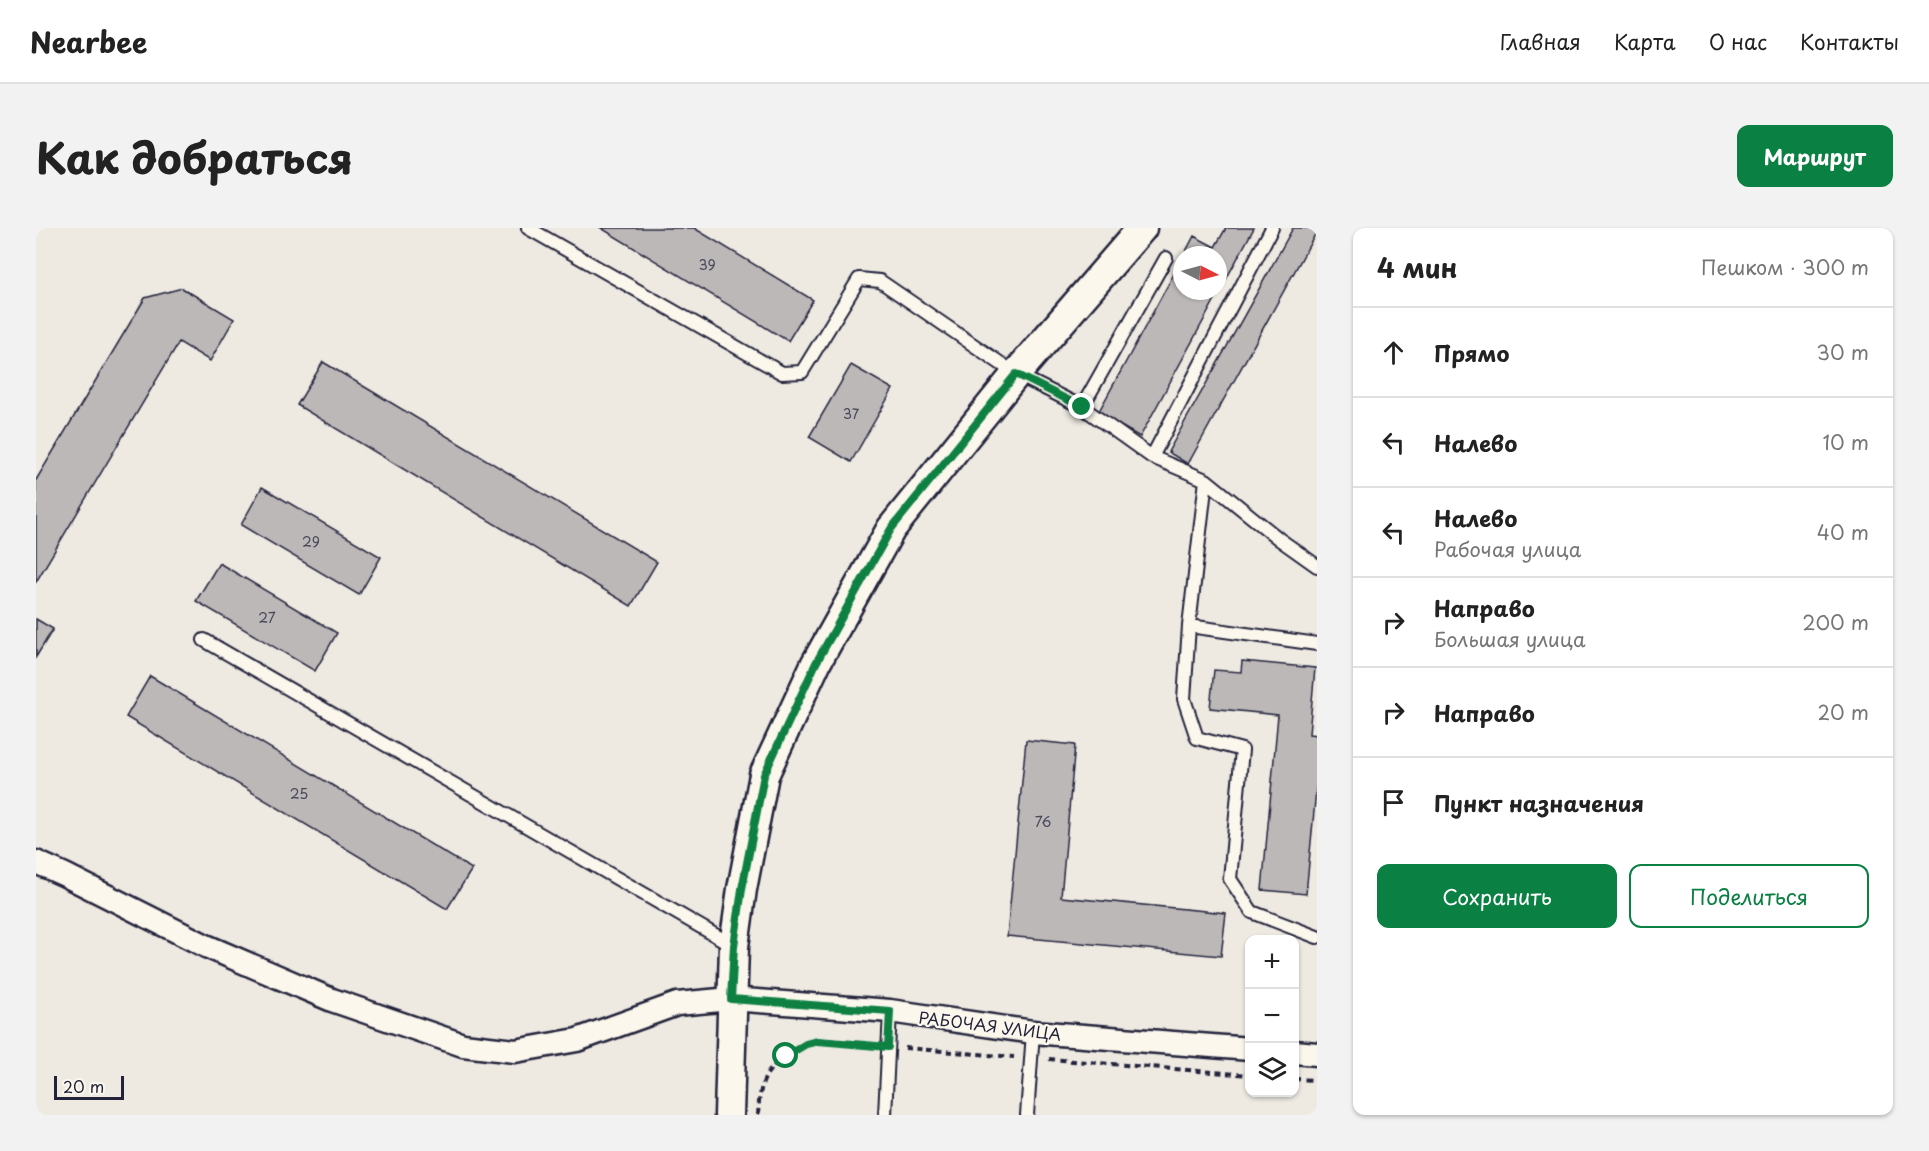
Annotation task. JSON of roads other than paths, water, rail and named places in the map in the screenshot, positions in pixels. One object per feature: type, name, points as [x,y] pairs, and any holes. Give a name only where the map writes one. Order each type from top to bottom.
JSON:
[{"type":"street","points":[[729,1115],[734,946],[742,889],[764,775],[816,663],[891,529],[1016,374],[1142,228]]},
{"type":"street","name":"РАБОЧАЯ УЛИЦА","points":[[36,862],[65,874],[206,946],[332,1000],[463,1045],[515,1051],[577,1040],[677,1004],[731,999],[890,1011],[1033,1032],[1245,1049]]},
{"type":"street","points":[[1299,1052],[1317,1054]]},
{"type":"lane","points":[[528,228],[782,373],[802,372],[859,279],[880,281],[1016,374],[1082,407],[1152,457],[1206,480],[1279,539],[1317,566]]},
{"type":"lane","points":[[1152,457],[1272,228]]},
{"type":"lane","points":[[1082,407],[1166,258]]},
{"type":"lane","points":[[1206,480],[1189,626],[1184,699],[1197,738],[1242,750],[1230,879],[1251,912],[1317,937]]},
{"type":"lane","points":[[1189,626],[1317,645]]},
{"type":"lane","points":[[204,640],[734,946]]},
{"type":"lane","points":[[885,1115],[890,1011]]},
{"type":"lane","points":[[1026,1115],[1033,1032]]}]
